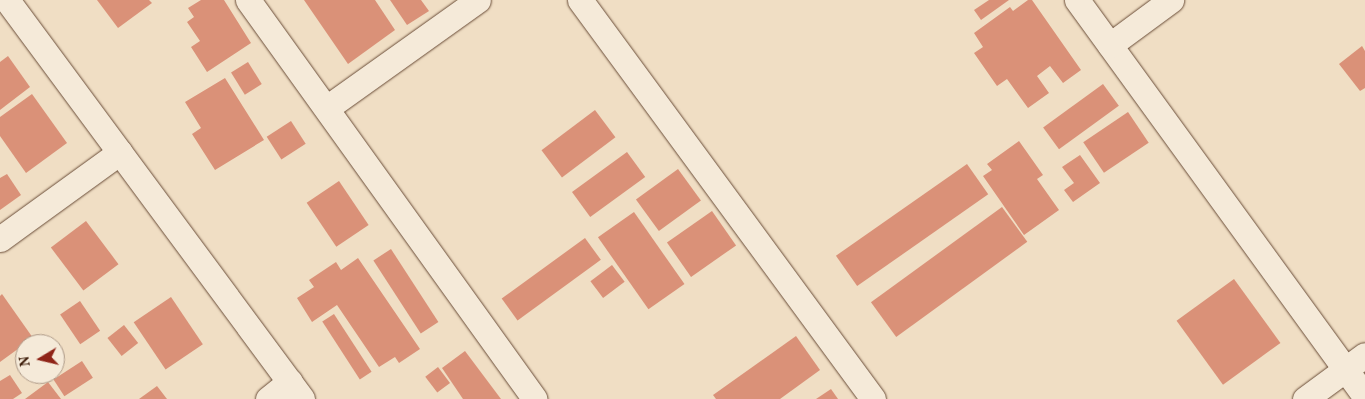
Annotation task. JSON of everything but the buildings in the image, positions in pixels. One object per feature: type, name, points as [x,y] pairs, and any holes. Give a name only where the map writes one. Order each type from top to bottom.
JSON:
[{"type":"street","points":[[8,0],[296,390],[268,399]]},
{"type":"street","points":[[248,0],[328,107],[535,399]]},
{"type":"street","points":[[328,107],[478,0]]},
{"type":"street","points":[[580,0],[873,399]]},
{"type":"street","points":[[1077,0],[1365,396]]},
{"type":"street","points":[[1110,45],[1171,0]]},
{"type":"street","points":[[0,239],[120,152]]},
{"type":"street","points":[[1305,399],[1365,355]]}]
